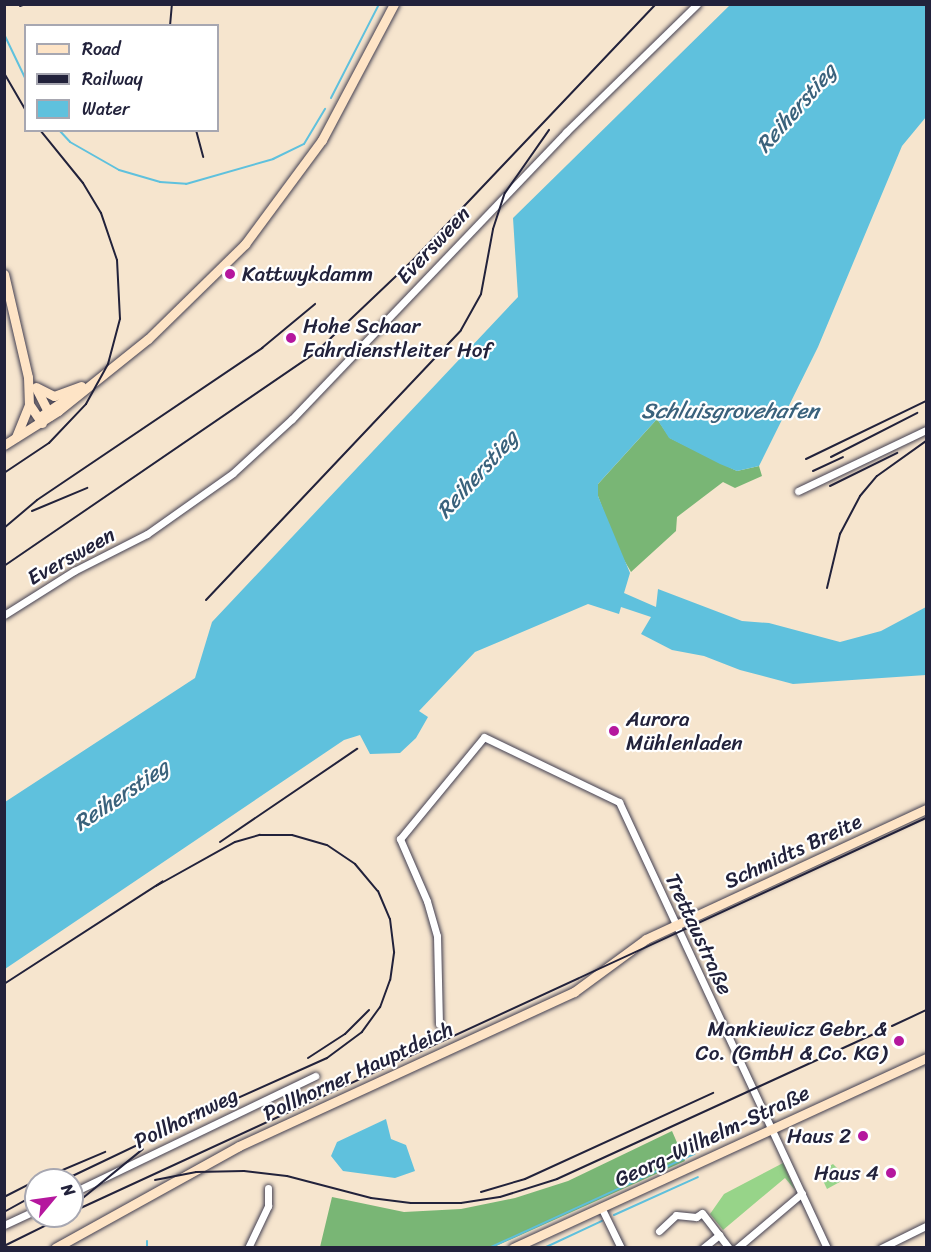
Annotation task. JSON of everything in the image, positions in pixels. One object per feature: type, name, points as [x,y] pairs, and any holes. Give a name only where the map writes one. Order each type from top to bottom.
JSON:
[{"type":"main road","points":[[4,445],[77,394],[175,316],[262,224],[340,111],[394,4]]},
{"type":"main road","points":[[4,274],[28,377],[29,404],[38,422]]},
{"type":"main road","points":[[28,377],[36,387],[49,414]]},
{"type":"main road","points":[[36,387],[54,396],[92,381]]},
{"type":"main road","points":[[14,439],[29,404]]},
{"type":"main road","name":"Schmidts Breite","points":[[674,925],[927,809]]},
{"type":"main road","name":"Pollhorner Hauptdeich","points":[[55,1248],[239,1146],[574,992],[624,953],[674,925]]},
{"type":"main road","name":"Georg-Wilhelm-Straße","points":[[513,1248],[927,1058]]},
{"type":"street","name":"Eversween","points":[[4,615],[74,571],[147,534],[233,473],[292,419],[558,140],[697,4]]},
{"type":"street","points":[[798,491],[927,430]]},
{"type":"street","name":"Trettaustraße","points":[[439,1024],[437,936],[427,900],[400,839],[484,737],[618,802],[827,1248]]},
{"type":"street","name":"Pollhornweg","points":[[84,1187],[315,1076]]},
{"type":"street","points":[[248,1248],[268,1206],[268,1188]]},
{"type":"street","points":[[737,1248],[802,1193]]},
{"type":"street","points":[[601,1207],[621,1248]]},
{"type":"street","points":[[659,1232],[676,1215],[696,1218],[702,1213],[729,1248]]},
{"type":"street","points":[[4,1224],[24,1215]]},
{"type":"street","points":[[881,1248],[927,1226]]},
{"type":"street","points":[[703,1248],[719,1234]]},
{"type":"green space","points":[[657,419],[670,438],[737,471],[759,466],[762,476],[735,488],[723,482],[677,517],[676,531],[631,572],[617,548],[598,496],[598,484]]},
{"type":"green space","points":[[672,1131],[685,1161],[494,1247],[320,1247],[332,1197],[404,1212],[461,1209],[515,1198],[568,1181]]},
{"type":"green space","points":[[783,1163],[795,1190],[785,1178],[723,1230],[710,1214],[724,1194]]},
{"type":"green space","points":[[833,1164],[847,1178],[827,1189],[819,1172]]},
{"type":"water","points":[[730,5],[926,5],[926,117],[902,146],[818,347],[759,466],[737,471],[720,464],[669,438],[657,419],[598,484],[598,496],[630,573],[624,593],[656,607],[658,589],[742,621],[769,623],[840,642],[881,631],[926,607],[926,675],[793,684],[740,670],[704,656],[672,650],[641,634],[651,617],[621,607],[619,614],[588,604],[475,652],[419,711],[428,717],[416,738],[400,753],[370,754],[360,735],[344,740],[5,969],[5,802],[195,678],[212,622],[518,297],[513,218]]},
{"type":"water","points":[[386,1119],[391,1139],[406,1145],[415,1171],[395,1178],[343,1171],[331,1156],[337,1142]]},
{"type":"waterway","points":[[331,98],[379,4]]},
{"type":"waterway","points":[[4,34],[24,76]]},
{"type":"waterway","points":[[61,132],[70,142],[119,170],[160,182],[186,184],[273,159],[304,144],[325,109]]},
{"type":"waterway","points":[[489,1248],[694,1154]]},
{"type":"waterway","points":[[614,1215],[698,1177]]},
{"type":"waterway","points":[[544,1248],[602,1221]]},
{"type":"waterway","points":[[147,1241],[147,1248]]},
{"type":"railway","points":[[20,6],[26,4]]},
{"type":"railway","points":[[170,24],[172,4]]},
{"type":"railway","points":[[4,566],[314,354],[412,261],[656,4]]},
{"type":"railway","points":[[4,73],[24,108]]},
{"type":"railway","points":[[206,600],[461,330],[481,294],[493,229],[505,193],[549,130]]},
{"type":"railway","points":[[4,473],[49,443],[86,404],[108,364],[120,319],[117,260],[101,213],[83,183],[42,132]]},
{"type":"railway","points":[[197,132],[203,157]]},
{"type":"railway","points":[[4,528],[37,500],[262,348],[315,304]]},
{"type":"railway","points":[[806,459],[926,401]]},
{"type":"railway","points":[[831,457],[917,413]]},
{"type":"railway","points":[[827,588],[840,534],[860,496],[877,476],[926,441]]},
{"type":"railway","points":[[830,486],[897,453]]},
{"type":"railway","points":[[813,471],[843,457]]},
{"type":"railway","points":[[32,511],[87,488]]},
{"type":"railway","points":[[220,842],[357,749]]},
{"type":"railway","points":[[84,1206],[926,818]]},
{"type":"railway","points":[[156,886],[235,842],[260,835],[292,835],[327,845],[355,864],[378,891],[390,919],[394,953],[390,980],[380,1007],[362,1032],[327,1058],[213,1109]]},
{"type":"railway","points":[[4,984],[163,881]]},
{"type":"railway","points":[[308,1058],[345,1034],[369,1010]]},
{"type":"railway","points":[[892,1026],[926,1010]]},
{"type":"railway","points":[[155,1180],[196,1172],[244,1171],[287,1176],[371,1198],[411,1203],[461,1203],[500,1197],[557,1179],[883,1030]]},
{"type":"railway","points":[[481,1192],[525,1179],[713,1093]]},
{"type":"railway","points":[[84,1170],[221,1105]]},
{"type":"railway","points":[[84,1197],[143,1149]]},
{"type":"railway","points":[[67,1168],[105,1152]]},
{"type":"railway","points":[[4,1197],[24,1187]]},
{"type":"railway","points":[[4,1212],[24,1201]]},
{"type":"railway","points":[[4,1246],[41,1228]]},
{"type":"place","name":"Kattwykdamm","points":[[230,274]]},
{"type":"place","name":"Hohe Schaar Fahrdienstleiter Hof","points":[[291,338]]},
{"type":"place","name":"Aurora Mühlenladen","points":[[614,731]]},
{"type":"place","name":"Mankiewicz Gebr. & Co. (GmbH & Co. KG)","points":[[899,1041]]},
{"type":"place","name":"Haus 2","points":[[863,1136]]},
{"type":"place","name":"Haus 4","points":[[891,1173]]},
{"type":"water label","name":"Reiherstieg","points":[[796,108]]},
{"type":"water label","name":"Schluisgrovehafen","points":[[730,411]]},
{"type":"water label","name":"Reiherstieg","points":[[477,474]]},
{"type":"water label","name":"Reiherstieg","points":[[121,795]]}]
